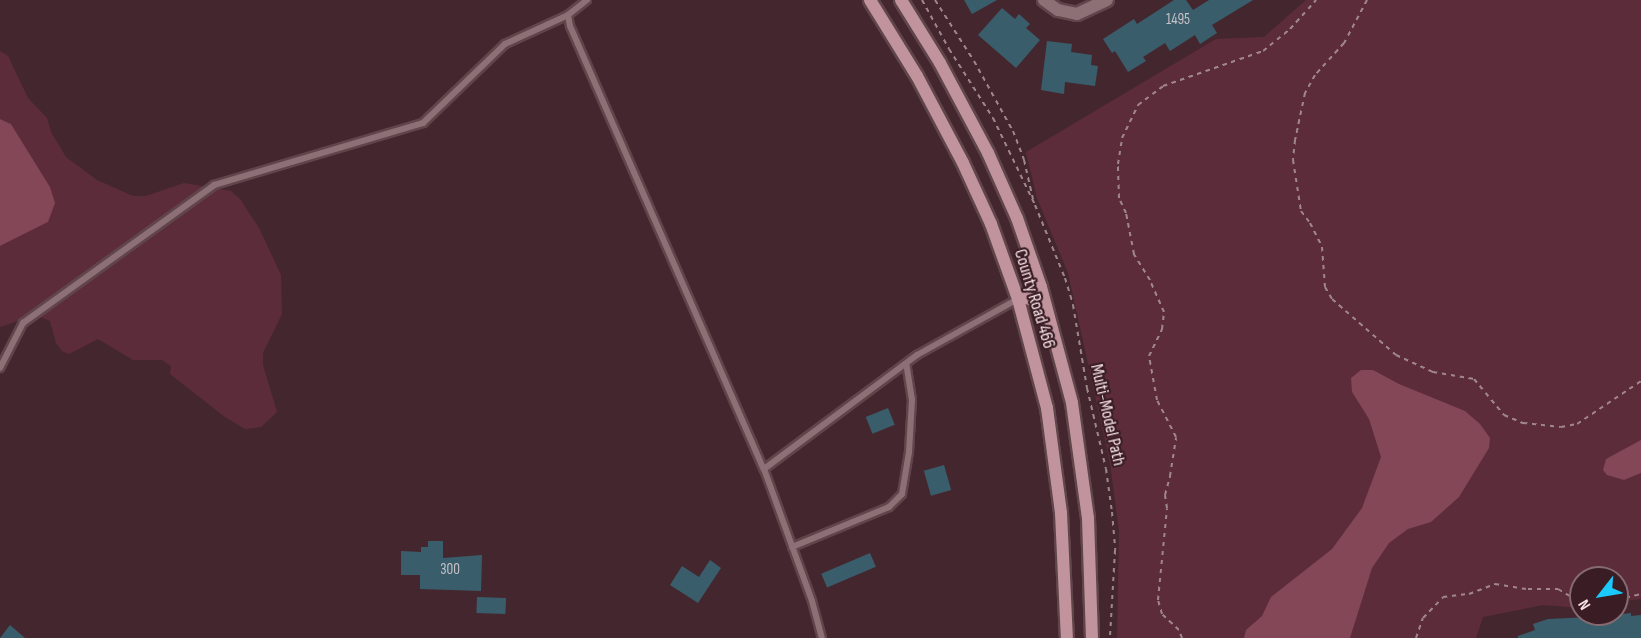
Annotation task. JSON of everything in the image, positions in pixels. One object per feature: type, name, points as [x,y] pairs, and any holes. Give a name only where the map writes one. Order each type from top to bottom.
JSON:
[{"type":"main road","name":"County Road 466","points":[[870,0],[917,76],[963,163],[992,224],[1018,299],[1047,408],[1061,513],[1067,638]]},
{"type":"main road","name":"County Road 466","points":[[901,0],[940,63],[988,153],[1017,218],[1041,287],[1072,403],[1088,518],[1092,638]]},
{"type":"main road","points":[[1018,299],[1029,298],[1039,304],[1050,321]]},
{"type":"street","points":[[1044,0],[1058,10],[1077,14],[1107,0]]},
{"type":"lane","points":[[0,368],[24,323],[214,184],[423,123],[505,44],[568,15],[587,0]]},
{"type":"lane","points":[[568,15],[570,26],[764,469],[812,600],[822,638]]},
{"type":"lane","points":[[764,469],[906,363],[973,322],[1018,299]]},
{"type":"lane","points":[[792,547],[889,507],[902,494],[909,452],[912,400],[906,363]]},
{"type":"path","name":"Multi-Model Path","points":[[922,0],[955,59],[993,118],[1035,205],[1070,296],[1087,388],[1106,469],[1116,550],[1110,638]]},
{"type":"path","name":"Multi-Model Path","points":[[935,0],[974,61],[1013,131],[1024,160],[1035,205]]},
{"type":"path","points":[[1182,638],[1179,630],[1162,614],[1158,600],[1167,508],[1165,495],[1176,437],[1157,400],[1149,356],[1162,329],[1164,312],[1150,280],[1134,254],[1126,213],[1119,198],[1118,164],[1122,138],[1138,105],[1163,86],[1263,51],[1290,29],[1316,0]]},
{"type":"path","points":[[1367,0],[1344,43],[1310,84],[1299,116],[1295,140],[1293,160],[1301,211],[1322,247],[1326,288],[1332,299],[1396,355],[1433,372],[1474,379],[1504,415],[1523,423],[1561,427],[1577,424],[1641,381]]},
{"type":"path","points":[[1416,638],[1422,618],[1443,597],[1469,594],[1495,584],[1528,589],[1558,589],[1569,596]]},
{"type":"shaded area","points":[[1306,0],[1641,0],[1641,599],[1629,600],[1629,566],[1569,566],[1569,607],[1543,605],[1483,617],[1476,638],[1117,638],[1119,531],[1110,463],[1068,273],[1037,198],[1026,152],[1216,39],[1264,37]]},
{"type":"shaded area","points":[[0,51],[8,56],[28,98],[47,118],[51,132],[66,157],[97,180],[133,196],[146,196],[184,183],[231,191],[240,199],[259,228],[281,275],[282,314],[263,353],[263,365],[277,412],[261,427],[245,429],[225,417],[170,374],[171,366],[162,360],[133,360],[98,339],[69,354],[62,351],[56,343],[50,321],[36,315],[0,327],[0,246],[48,222],[50,187],[11,124],[0,119]]},
{"type":"shaded area","points":[[0,119],[11,124],[50,187],[55,203],[48,222],[0,246]]},
{"type":"shaded area","points":[[1361,370],[1373,370],[1399,384],[1465,411],[1480,424],[1490,438],[1489,448],[1459,497],[1431,522],[1408,529],[1389,543],[1372,568],[1350,638],[1244,638],[1246,630],[1262,616],[1271,597],[1332,549],[1362,508],[1381,457],[1369,419],[1352,392],[1351,378]]},
{"type":"shaded area","points":[[1641,440],[1641,473],[1624,480],[1607,475],[1603,470],[1606,459]]},
{"type":"building","points":[[964,0],[997,0],[972,14]]},
{"type":"building","points":[[1174,0],[1186,0],[1193,10],[1209,0],[1253,0],[1212,25],[1217,33],[1200,44],[1195,35],[1170,51],[1165,43],[1143,57],[1146,61],[1128,72],[1115,51],[1112,53],[1103,39],[1134,19],[1137,24]]},
{"type":"building","points":[[1002,8],[1015,19],[1019,14],[1030,24],[1026,28],[1040,40],[1016,68],[978,35]]},
{"type":"building","points":[[1047,41],[1072,44],[1071,52],[1092,55],[1091,65],[1098,66],[1095,86],[1065,82],[1064,94],[1041,90]]},
{"type":"building","points":[[888,408],[895,425],[872,434],[866,417]]},
{"type":"building","points":[[944,465],[951,490],[931,496],[924,471]]},
{"type":"building","points":[[428,541],[443,541],[443,558],[482,555],[481,591],[420,589],[420,575],[401,575],[401,551],[421,552],[421,547],[428,547]]},
{"type":"building","points":[[870,553],[876,567],[827,588],[821,574]]},
{"type":"building","points":[[710,560],[721,568],[698,603],[670,585],[682,566],[699,577]]},
{"type":"building","points":[[477,597],[506,598],[505,614],[476,613]]},
{"type":"building","points":[[1629,613],[1631,616],[1641,615],[1641,638],[1518,638],[1518,636],[1535,630],[1533,624],[1548,619],[1569,618],[1569,626],[1629,626]]},
{"type":"building","points":[[10,625],[25,638],[0,638]]}]
